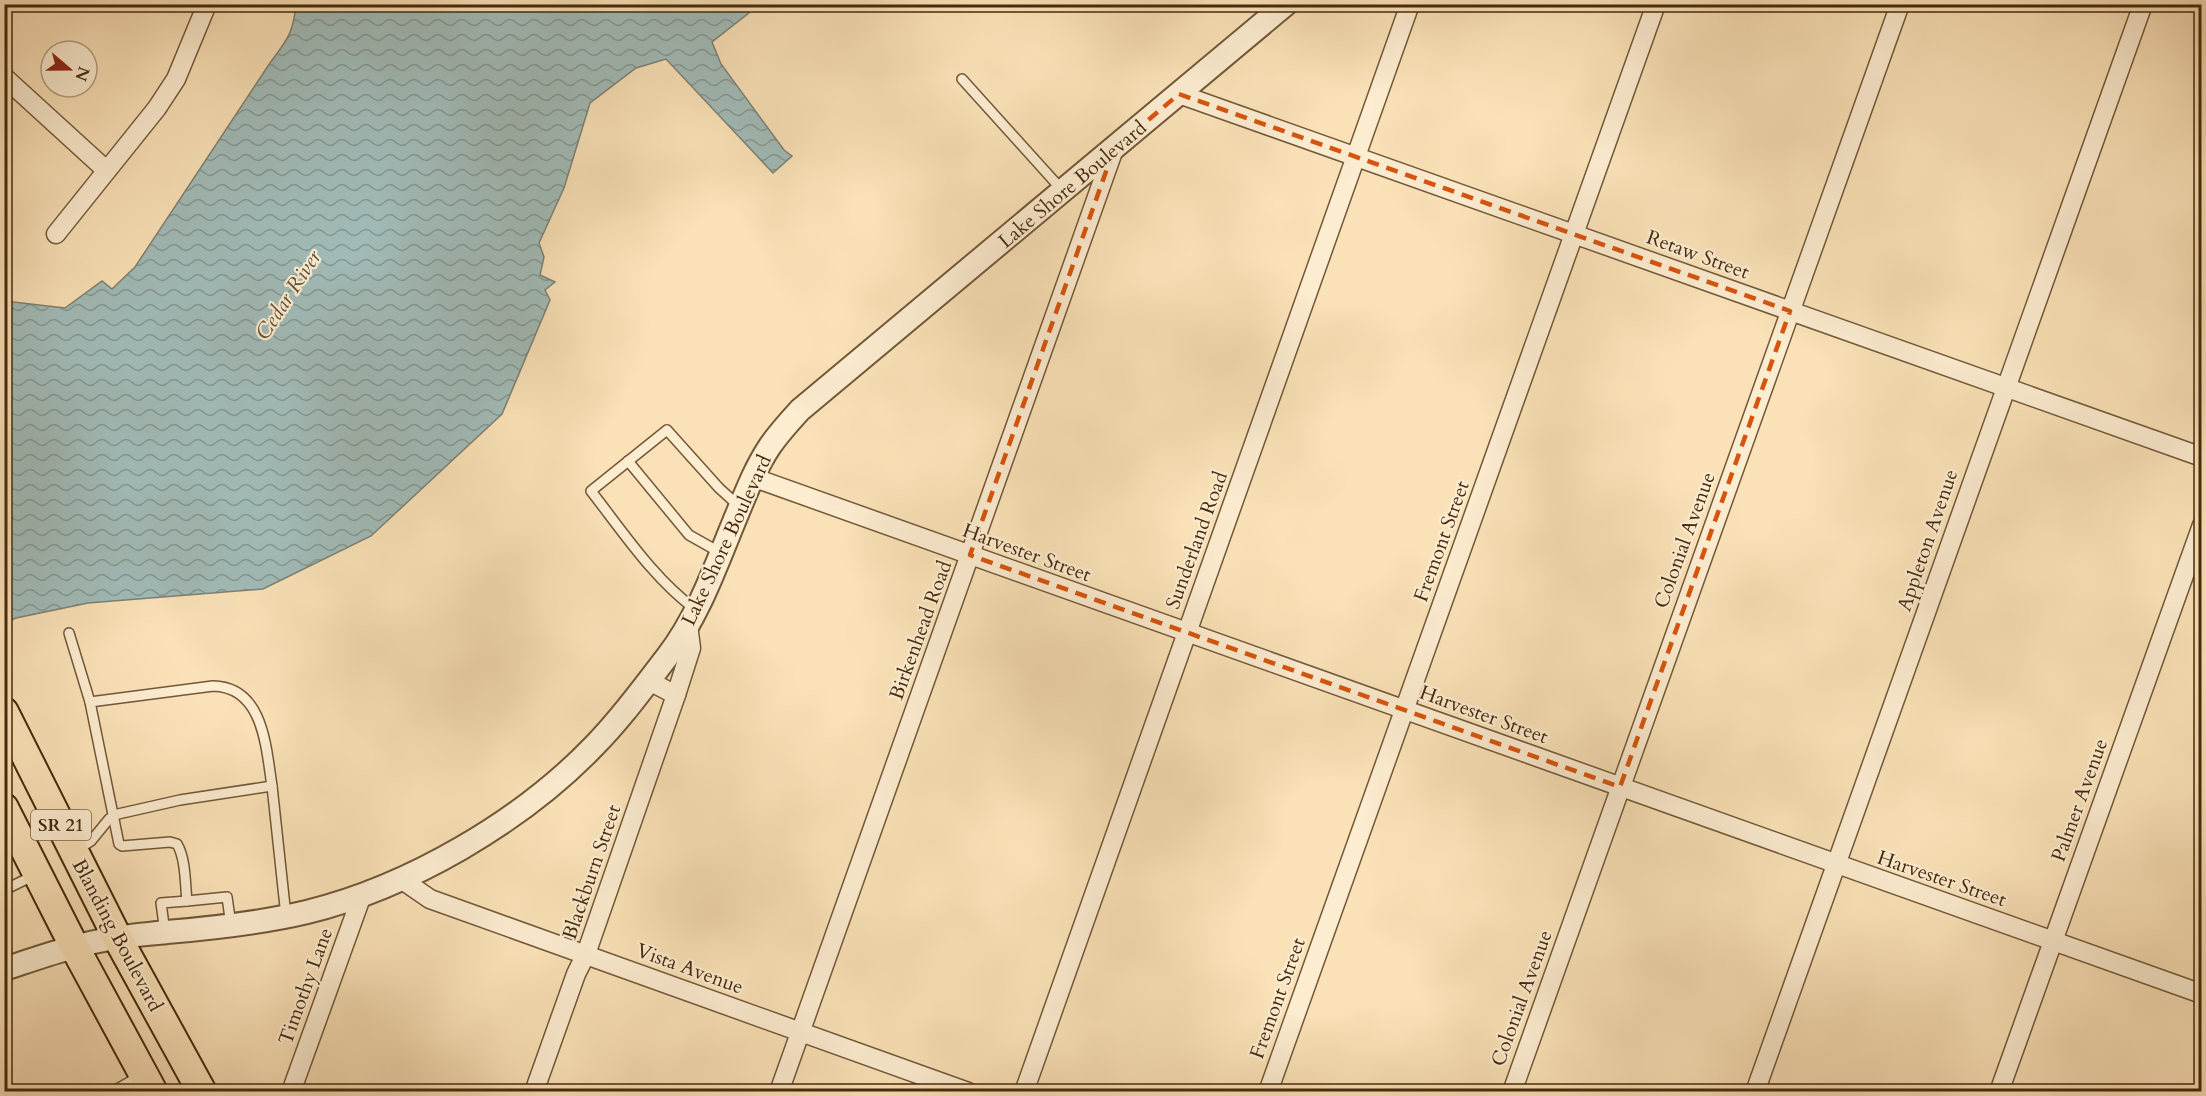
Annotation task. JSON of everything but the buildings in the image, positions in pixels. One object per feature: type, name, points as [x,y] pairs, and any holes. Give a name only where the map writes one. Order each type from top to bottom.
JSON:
[{"type":"main road","name":"Blanding Boulevard","points":[[4,712],[117,938],[202,1092]]},
{"type":"main road","name":"SR 21","points":[[4,808],[74,946],[148,1083]]},
{"type":"street","name":"Lake Shore Boulevard","points":[[6,968],[74,946],[117,938],[231,925],[286,916],[308,912],[362,895],[401,879],[485,833],[535,799],[593,747],[621,717],[674,648],[692,618],[752,477],[769,448],[800,410],[1286,4]]},
{"type":"street","name":"Sunderland Road","points":[[1024,1092],[1410,4]]},
{"type":"street","name":"Fremont Street","points":[[1268,1092],[1656,4]]},
{"type":"street","name":"Colonial Avenue","points":[[1512,1092],[1900,4]]},
{"type":"street","name":"Appleton Avenue","points":[[1755,1092],[2143,4]]},
{"type":"street","points":[[56,234],[157,108],[176,79],[201,7]]},
{"type":"street","points":[[4,77],[106,170]]},
{"type":"street","name":"Retaw Street","points":[[1179,94],[2202,458]]},
{"type":"street","name":"Birkenhead Road","points":[[779,1092],[1114,149]]},
{"type":"street","name":"Harvester Street","points":[[752,477],[2202,994]]},
{"type":"street","name":"Palmer Avenue","points":[[1999,1092],[2202,525]]},
{"type":"street","name":"Blackburn Street","points":[[534,1092],[576,974],[586,954],[676,695],[691,648],[692,618]]},
{"type":"street","points":[[649,681],[676,695]]},
{"type":"street","name":"Vista Avenue","points":[[401,879],[430,899],[968,1092]]},
{"type":"street","name":"Timothy Lane","points":[[291,1092],[362,895]]},
{"type":"lane","points":[[962,79],[1063,191]]},
{"type":"lane","points":[[692,618],[678,596],[660,578],[591,491],[667,430],[719,489],[740,507]]},
{"type":"lane","points":[[628,461],[689,535],[721,553]]},
{"type":"lane","points":[[69,633],[90,702],[117,841],[122,846],[170,842],[177,844],[185,875],[187,901]]},
{"type":"lane","points":[[90,702],[213,686],[224,686],[244,696],[253,707],[262,729],[272,786],[286,916]]},
{"type":"lane","points":[[75,852],[98,835],[112,816],[180,800],[272,786]]},
{"type":"lane","points":[[4,890],[37,874]]},
{"type":"lane","points":[[165,933],[161,903],[227,897],[231,925]]},
{"type":"lane","points":[[4,943],[6,968]]},
{"type":"lane","points":[[112,1092],[111,1090],[148,1083]]},
{"type":"highlighted area","points":[[1179,94],[1790,311],[1620,787],[970,555],[1114,149]]},
{"type":"water","name":"Cedar River","points":[[296,5],[759,5],[712,42],[721,64],[784,150],[792,156],[773,173],[666,59],[636,68],[590,103],[564,188],[539,243],[544,257],[540,275],[555,282],[545,290],[550,300],[502,414],[371,536],[263,589],[88,603],[16,618],[5,623],[5,301],[65,308],[102,281],[112,289],[135,267],[285,42],[291,30]]}]
